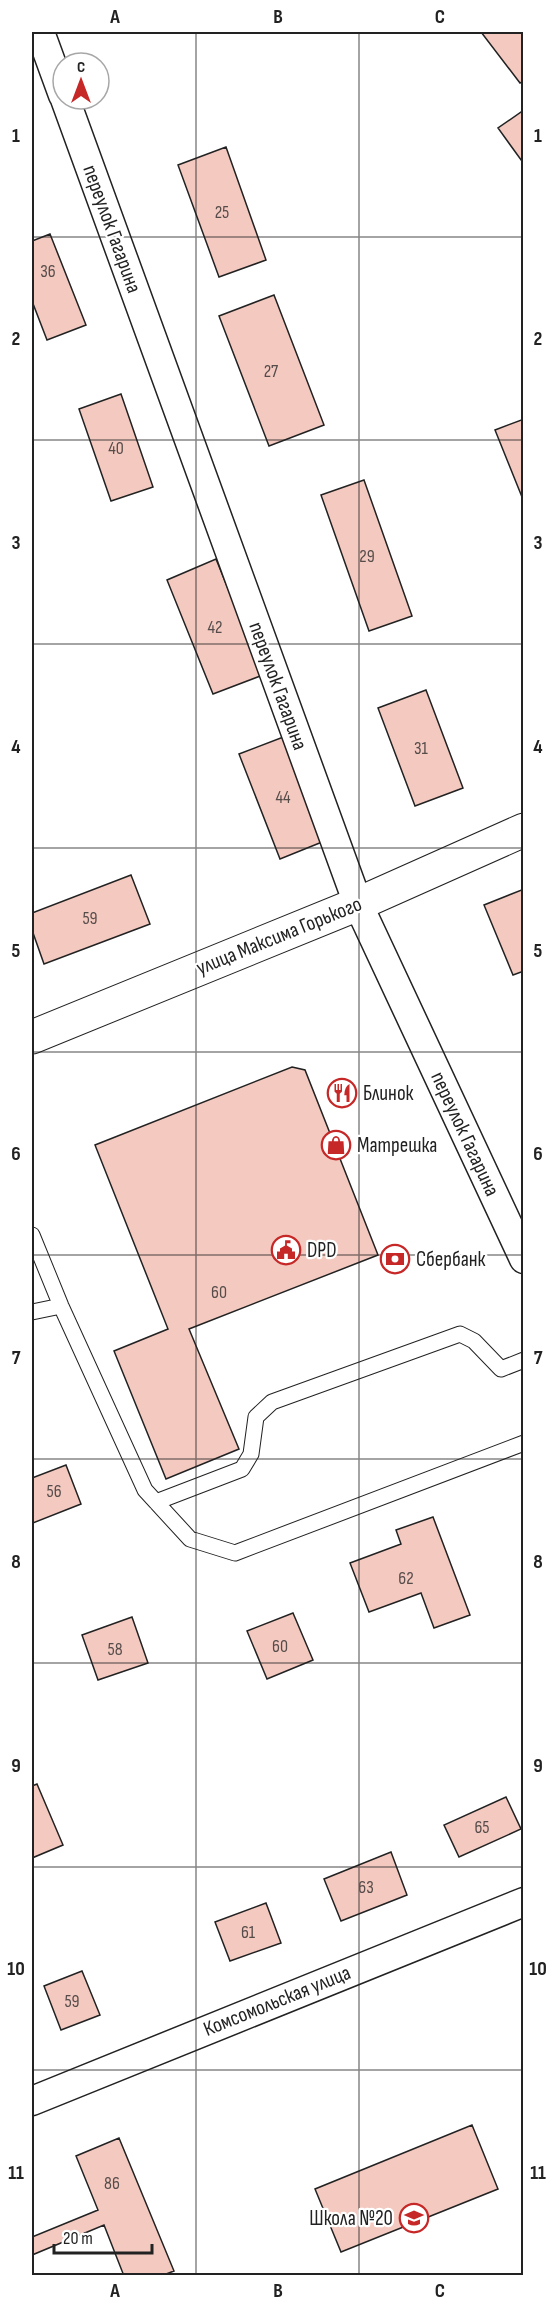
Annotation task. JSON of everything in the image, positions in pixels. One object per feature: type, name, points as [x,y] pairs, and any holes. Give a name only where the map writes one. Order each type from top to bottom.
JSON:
[{"type":"main road","name":"улица Максима Горького","points":[[32,1037],[358,904],[524,830]]},
{"type":"street","points":[[40,32],[51,62]]},
{"type":"street","name":"переулок Гагарина","points":[[69,111],[358,904],[524,1259]]},
{"type":"street","name":"Комсомольская улица","points":[[32,2101],[524,1902]]},
{"type":"lane","points":[[32,1234],[61,1306],[145,1490],[190,1539],[235,1553],[524,1443]]},
{"type":"lane","points":[[32,1312],[61,1306]]},
{"type":"lane","points":[[156,1502],[242,1469],[251,1454],[256,1417],[272,1402],[460,1334],[474,1341],[501,1369],[524,1360]]},
{"type":"building","points":[[481,32],[524,32],[524,81],[520,83]]},
{"type":"building","points":[[524,110],[524,164],[498,128]]},
{"type":"building","points":[[226,147],[266,260],[219,277],[178,165]]},
{"type":"building","points":[[50,234],[86,325],[47,340],[32,301],[32,241]]},
{"type":"building","points":[[274,295],[324,425],[269,446],[219,316]]},
{"type":"building","points":[[121,394],[153,487],[111,501],[79,409]]},
{"type":"building","points":[[524,419],[524,502],[495,430]]},
{"type":"building","points":[[364,480],[412,616],[369,631],[321,495]]},
{"type":"building","points":[[216,559],[263,675],[213,694],[167,580]]},
{"type":"building","points":[[426,690],[463,788],[415,806],[378,708]]},
{"type":"building","points":[[286,736],[327,840],[280,859],[239,754]]},
{"type":"building","points":[[131,875],[150,924],[44,964],[32,930],[32,913]]},
{"type":"building","points":[[524,889],[524,971],[513,975],[484,905]]},
{"type":"building","points":[[292,1067],[305,1070],[378,1255],[189,1329],[239,1449],[166,1479],[114,1351],[168,1329],[95,1145]]},
{"type":"building","points":[[66,1465],[81,1504],[33,1523],[32,1478]]},
{"type":"building","points":[[433,1517],[470,1615],[434,1628],[421,1593],[369,1612],[350,1563],[401,1544],[396,1530]]},
{"type":"building","points":[[293,1613],[313,1660],[267,1679],[247,1631]]},
{"type":"building","points":[[132,1617],[148,1663],[98,1680],[82,1635]]},
{"type":"building","points":[[37,1784],[63,1845],[32,1858],[32,1786]]},
{"type":"building","points":[[506,1797],[521,1829],[459,1857],[444,1825]]},
{"type":"building","points":[[391,1852],[407,1895],[341,1921],[324,1879]]},
{"type":"building","points":[[266,1903],[281,1943],[230,1961],[215,1922]]},
{"type":"building","points":[[82,1971],[100,2015],[61,2030],[44,1986]]},
{"type":"building","points":[[472,2125],[498,2189],[341,2252],[315,2189]]},
{"type":"building","points":[[119,2138],[174,2271],[161,2276],[124,2276],[104,2225],[32,2255],[32,2237],[98,2210],[76,2156]]},
{"type":"place","name":"Блинок","points":[[342,1093]]},
{"type":"place","name":"Матрешка","points":[[336,1145]]},
{"type":"place","name":"DPD","points":[[286,1250]]},
{"type":"place","name":"Сбербанк","points":[[395,1259]]},
{"type":"place","name":"Школа №20","points":[[414,2218]]}]
